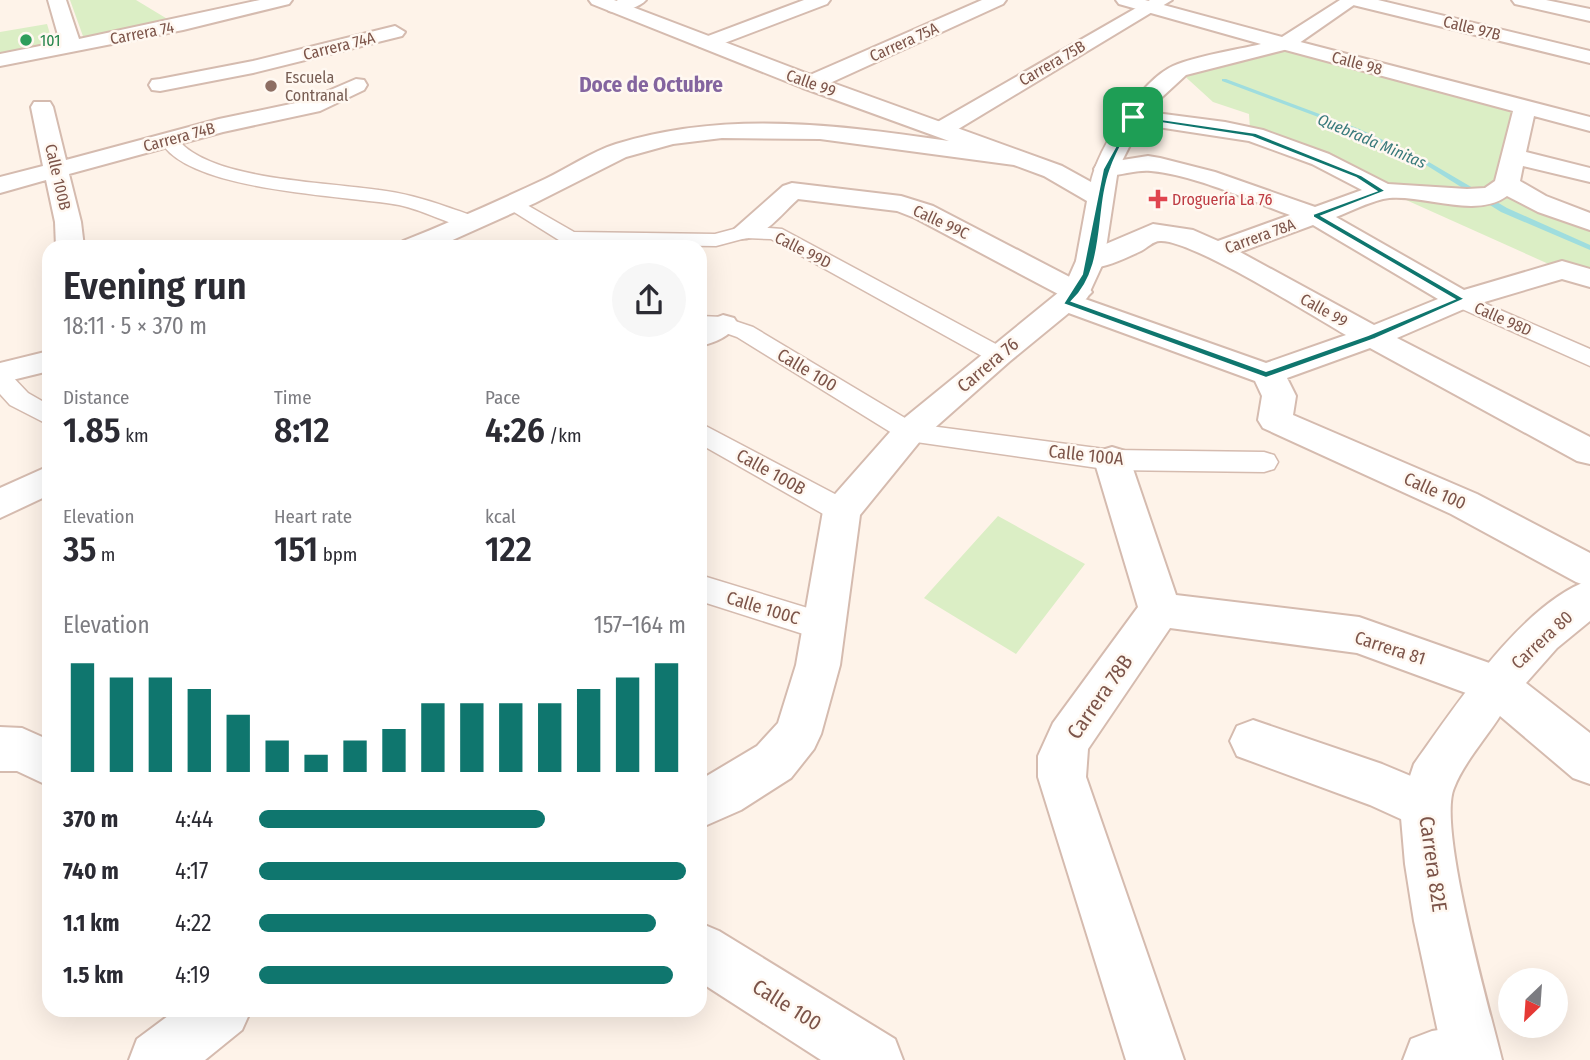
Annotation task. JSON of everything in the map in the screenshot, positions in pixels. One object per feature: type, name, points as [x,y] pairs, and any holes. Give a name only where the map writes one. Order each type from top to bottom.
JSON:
[{"type":"street","points":[[57,0],[71,46]]},
{"type":"street","name":"Carrera 74","points":[[0,60],[137,34],[283,0]]},
{"type":"street","points":[[607,4],[637,0]]},
{"type":"street","points":[[707,43],[821,0]]},
{"type":"street","name":"Carrera 75A","points":[[811,83],[997,0]]},
{"type":"street","name":"Calle 98","points":[[1125,0],[1156,3],[1285,44],[1590,124]]},
{"type":"street","name":"Carrera 76","points":[[842,512],[909,432],[998,355],[1072,297],[1090,261],[1103,184],[1133,117],[1153,93],[1179,71],[1285,44],[1353,0]]},
{"type":"street","name":"Calle 97B","points":[[1353,0],[1590,57]]},
{"type":"street","points":[[1521,0],[1590,15]]},
{"type":"street","name":"Carrera 75B","points":[[942,129],[1156,3]]},
{"type":"street","name":"Calle 99","points":[[607,4],[1015,158],[1103,184]]},
{"type":"street","name":"Carrera 74A","points":[[154,68],[253,67],[395,32]]},
{"type":"street","points":[[137,34],[154,68],[169,140],[176,150],[230,175],[278,186],[348,191],[404,200],[442,211],[470,223]]},
{"type":"street","name":"Carrera 74B","points":[[0,185],[169,140],[312,106],[356,85]]},
{"type":"street","name":"Calle 100B","points":[[42,107],[68,222],[69,240]]},
{"type":"street","points":[[1489,192],[1513,156],[1525,107]]},
{"type":"street","points":[[1133,117],[1254,135],[1358,176],[1382,191],[1489,192],[1524,197],[1552,210],[1590,222]]},
{"type":"street","points":[[430,240],[625,149],[727,130],[790,130],[849,135],[1015,158]]},
{"type":"street","points":[[1513,156],[1590,175]]},
{"type":"street","name":"Calle 98D","points":[[1103,184],[1148,163],[1206,177],[1316,216],[1461,299],[1590,358]]},
{"type":"street","name":"Calle 99C","points":[[745,232],[792,191],[901,204],[924,212],[1072,297],[1266,374]]},
{"type":"street","name":"Carrera 78A","points":[[1217,251],[1382,191]]},
{"type":"street","name":"Calle 99D","points":[[513,203],[569,239],[716,240],[745,232],[775,233],[998,355]]},
{"type":"street","name":"Calle 99","points":[[1090,261],[1133,244],[1153,232],[1183,236],[1217,251],[1371,337],[1590,452]]},
{"type":"street","points":[[1266,374],[1371,337],[1461,299],[1576,274]]},
{"type":"street","name":"Calle 100","points":[[708,328],[745,332],[909,432]]},
{"type":"street","points":[[0,373],[42,364]]},
{"type":"street","name":"Calle 100","points":[[1266,374],[1281,397],[1275,420],[1464,503],[1590,571]]},
{"type":"street","points":[[0,379],[19,399],[42,412]]},
{"type":"street","name":"Calle 100A","points":[[909,432],[1112,460],[1264,462]]},
{"type":"street","name":"Calle 100B","points":[[707,436],[842,512]]},
{"type":"street","points":[[1112,460],[1160,610]]},
{"type":"street","points":[[0,504],[42,483]]},
{"type":"street","points":[[708,795],[774,762],[798,734],[818,665],[842,512]]},
{"type":"street","name":"Calle 100C","points":[[707,591],[825,627]]},
{"type":"street","name":"Carrera 80","points":[[1496,685],[1542,635],[1590,597]]},
{"type":"street","name":"Carrera 81","points":[[1160,610],[1359,635],[1496,685],[1590,762]]},
{"type":"street","name":"Carrera 78B","points":[[1155,1060],[1062,777],[1062,756],[1069,738],[1160,610]]},
{"type":"street","name":"Carrera 82E","points":[[1458,1058],[1424,806],[1431,780],[1496,685]]},
{"type":"street","points":[[1253,741],[1382,787],[1424,806]]},
{"type":"street","points":[[0,749],[22,750],[42,760]]},
{"type":"street","name":"Calle 100","points":[[707,954],[874,1060]]},
{"type":"street","points":[[158,1060],[213,1017]]},
{"type":"green space","points":[[70,0],[136,0],[174,23],[84,39]]},
{"type":"green space","name":"101","points":[[47,24],[54,47],[0,57],[0,32]]},
{"type":"green space","points":[[1285,44],[1525,107],[1507,184],[1590,228],[1590,277],[1562,270],[1250,130],[1249,114],[1213,102],[1179,71]]},
{"type":"green space","points":[[998,516],[1085,564],[1016,654],[924,598]]},
{"type":"waterway","name":"Quebrada Minitas","points":[[1224,80],[1355,129],[1420,159],[1504,210],[1590,248]]},
{"type":"place","name":"101","points":[[26,40]]},
{"type":"place","name":"Escuela Contranal","points":[[271,86]]},
{"type":"place","name":"Droguería La 76","points":[[1158,199]]},
{"type":"district","name":"Doce de Octubre","points":[[651,85]]},
{"type":"route","points":[[1133,117],[1254,135],[1284,144],[1358,176],[1382,191],[1316,216],[1461,299],[1371,337],[1266,374],[1066,302],[1077,292],[1086,274],[1107,169],[1117,144],[1133,117]]}]
